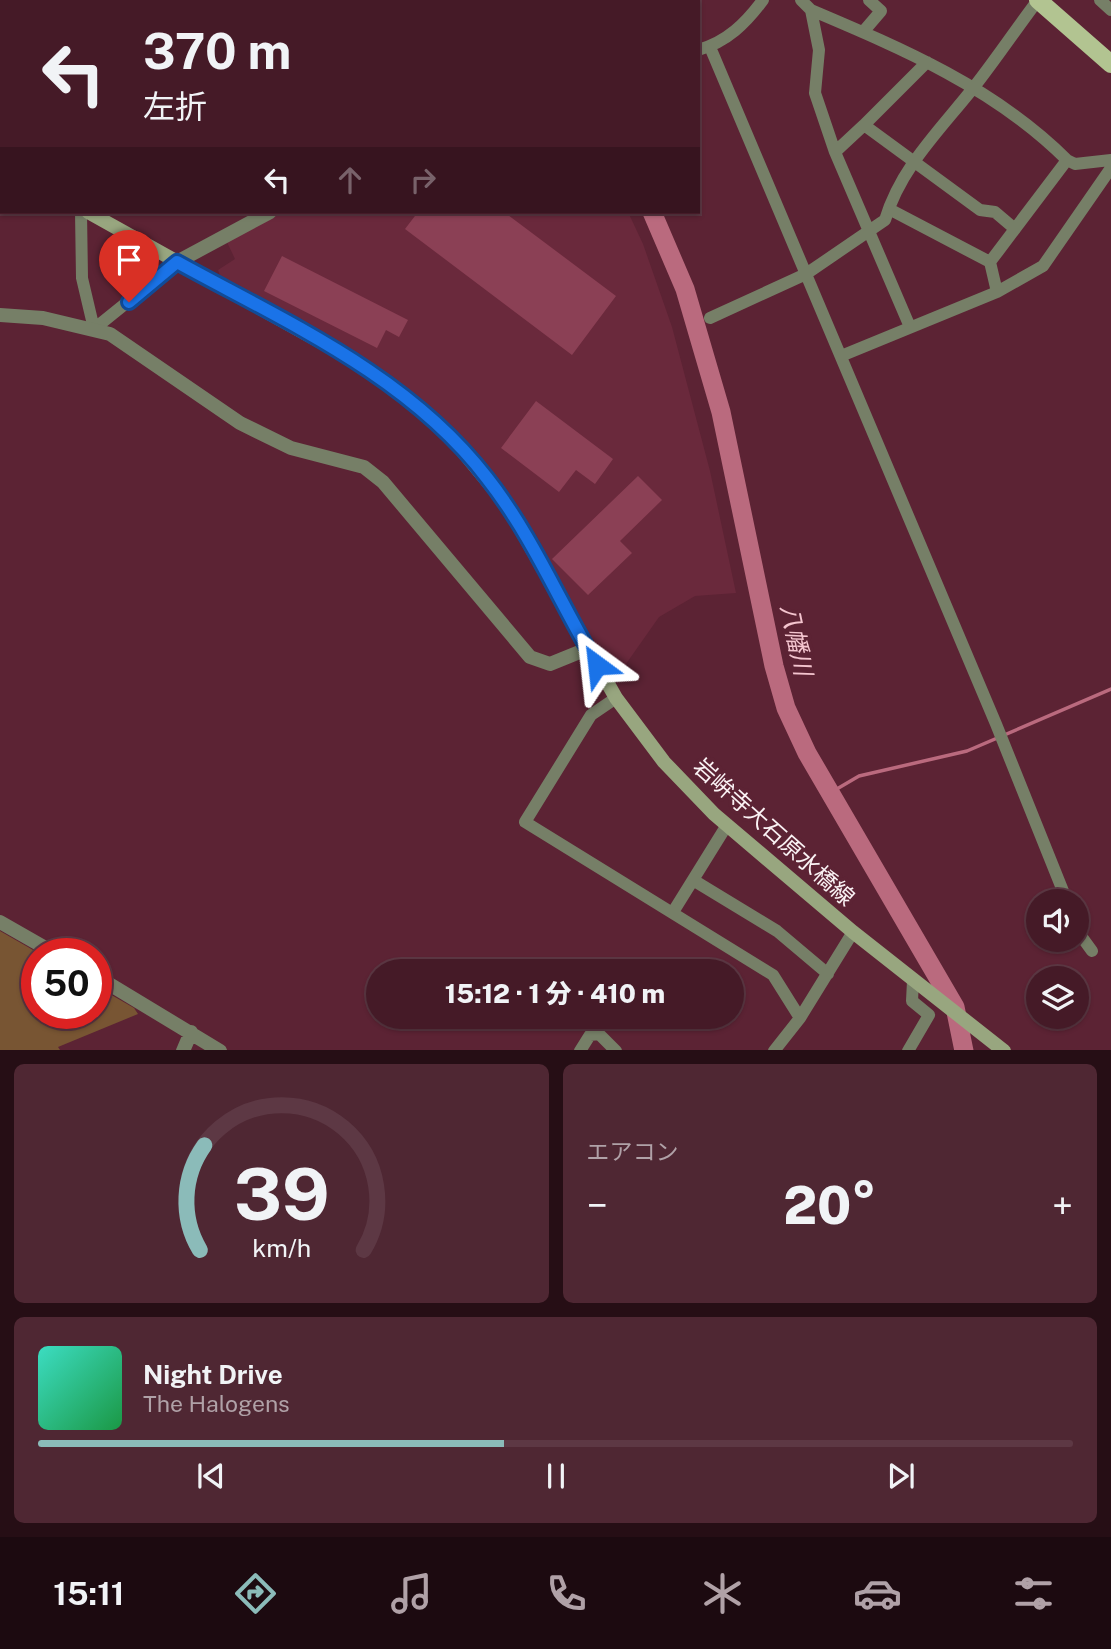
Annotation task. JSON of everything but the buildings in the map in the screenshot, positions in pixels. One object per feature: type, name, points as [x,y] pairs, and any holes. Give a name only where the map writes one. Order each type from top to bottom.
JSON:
[{"type":"main road","points":[[1038,0],[1111,64]]},
{"type":"main road","name":"岩峅寺大石原水橋線","points":[[92,214],[353,360],[402,394],[451,437],[507,505],[616,698],[664,762],[727,825],[853,932],[1003,1050]]},
{"type":"street","points":[[763,0],[744,26],[704,49],[841,356],[1062,889]]},
{"type":"street","points":[[802,0],[811,10],[892,43],[1000,104],[1067,160],[1075,164],[1111,160]]},
{"type":"street","points":[[863,32],[881,11],[869,0]]},
{"type":"street","points":[[710,318],[806,274],[868,235],[886,220],[893,193],[934,131],[973,88],[1038,0]]},
{"type":"street","points":[[1100,0],[1111,10]]},
{"type":"street","points":[[811,10],[819,50],[815,93],[868,235],[910,327]]},
{"type":"street","points":[[835,152],[927,62]]},
{"type":"street","points":[[864,125],[980,209],[995,212],[1015,229]]},
{"type":"street","points":[[989,262],[1067,160]]},
{"type":"street","points":[[841,356],[998,292],[1043,266],[1111,168]]},
{"type":"street","points":[[889,209],[989,262],[998,292]]},
{"type":"street","points":[[81,214],[82,278],[94,329]]},
{"type":"street","points":[[94,329],[177,262],[266,214]]},
{"type":"street","points":[[0,315],[43,318],[110,334],[249,428],[291,448],[350,462],[373,472],[530,657],[550,664],[587,649]]},
{"type":"street","points":[[616,698],[591,715],[525,822],[773,975],[800,1018]]},
{"type":"street","points":[[673,912],[727,825]]},
{"type":"street","points":[[693,880],[777,931],[828,974]]},
{"type":"street","points":[[0,922],[28,938]]},
{"type":"street","points":[[775,1050],[800,1018],[853,932]]},
{"type":"street","points":[[1089,947],[1092,951]]},
{"type":"street","points":[[112,985],[218,1050]]},
{"type":"street","points":[[909,1050],[929,1015],[912,1001],[918,985]]},
{"type":"street","points":[[183,1050],[191,1032]]},
{"type":"street","points":[[581,1050],[590,1035],[598,1034],[615,1050]]},
{"type":"shaded area","points":[[277,214],[629,214],[643,244],[672,327],[710,471],[736,593],[695,596],[659,617],[614,681],[536,535],[499,481],[472,449],[408,389],[345,347],[222,281],[218,270],[235,259],[226,240]]},
{"type":"shaded area","points":[[0,931],[21,943],[21,1029],[102,1029],[58,1047],[60,1050],[0,1050]]},
{"type":"shaded area","points":[[112,995],[134,1008],[138,1014],[112,1025]]},
{"type":"waterway","name":"八幡川","points":[[653,214],[685,289],[721,412],[774,666],[786,708],[807,753],[955,1007],[964,1050]]},
{"type":"waterway","points":[[830,793],[859,776],[967,751],[1111,689]]},
{"type":"route","points":[[129,302],[177,262],[353,360],[402,394],[451,437],[497,491],[597,665]]}]
